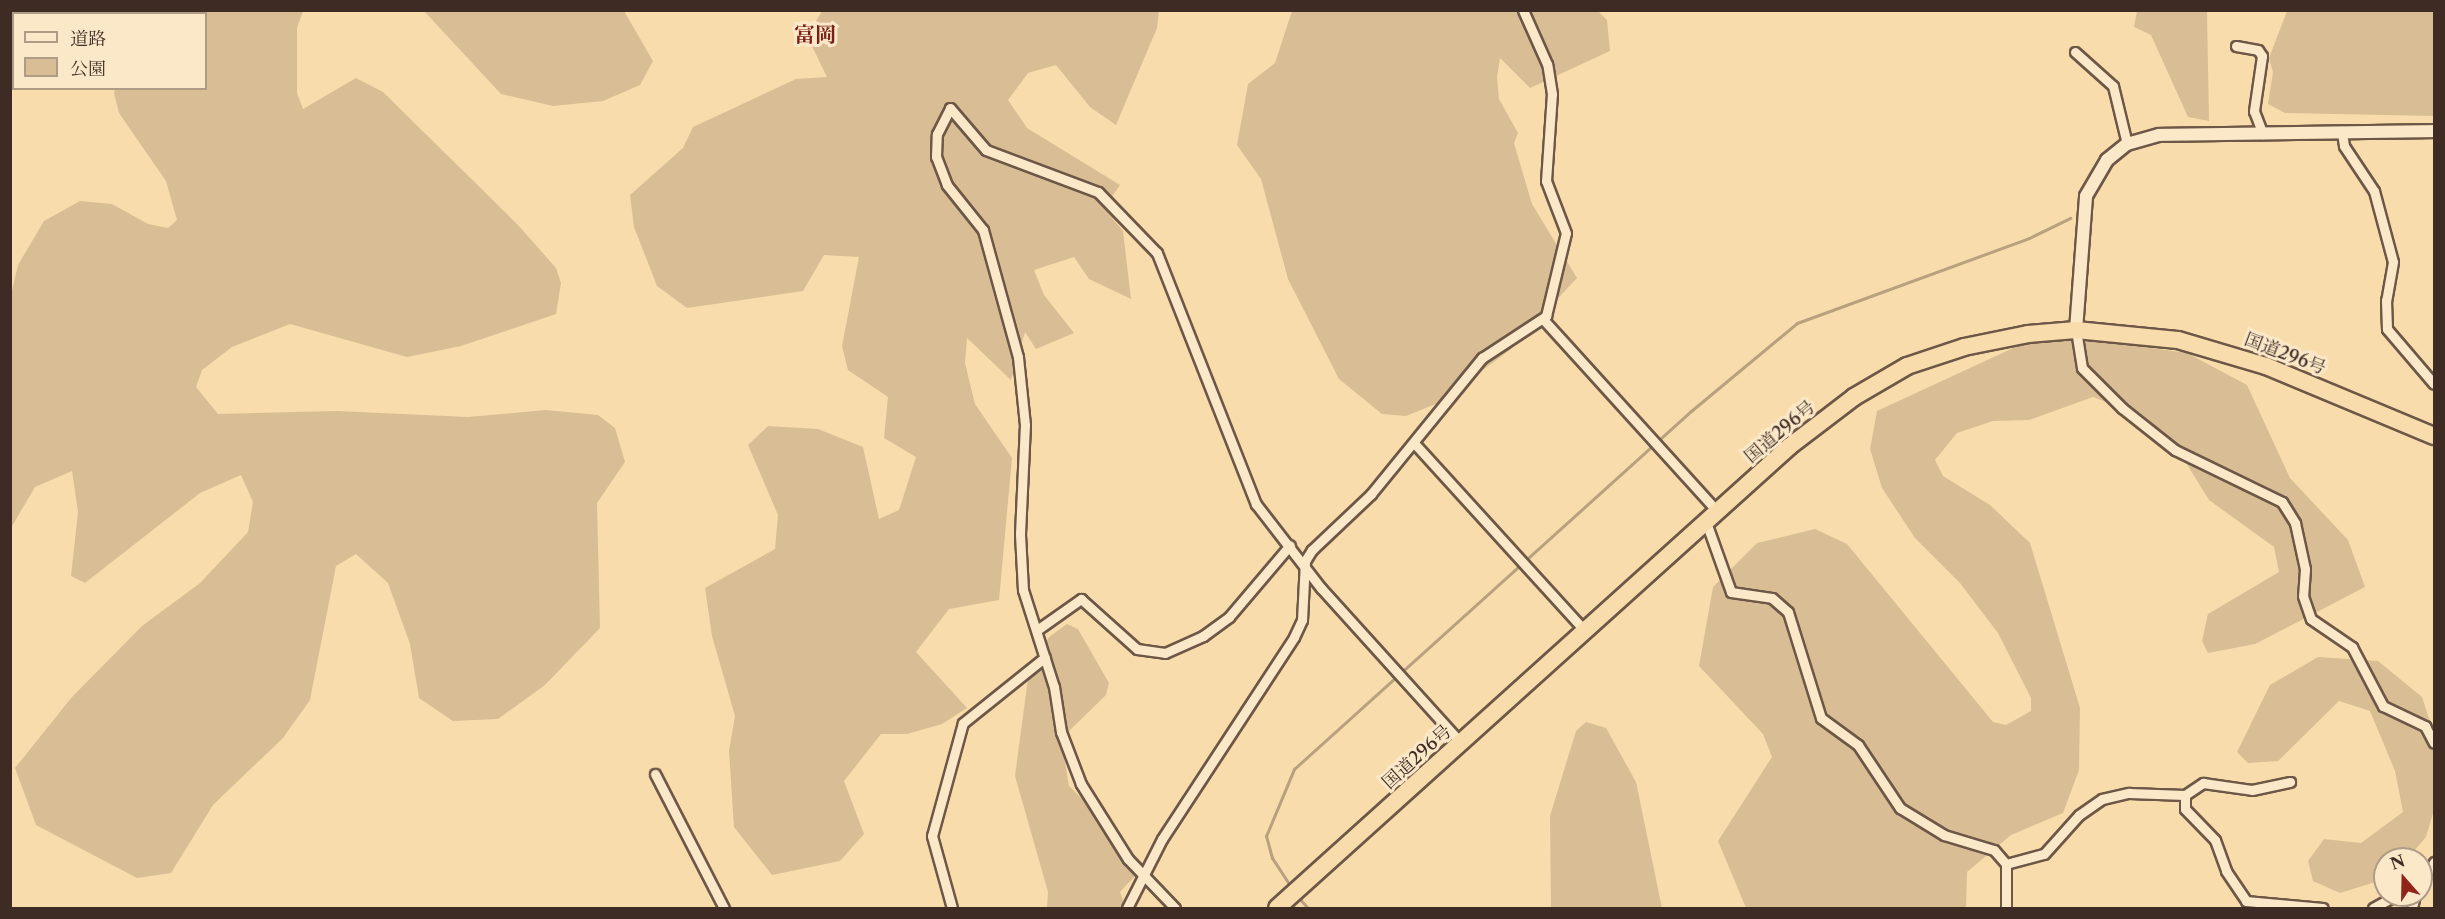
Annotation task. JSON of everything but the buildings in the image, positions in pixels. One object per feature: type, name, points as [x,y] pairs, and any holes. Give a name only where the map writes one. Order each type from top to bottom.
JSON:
[{"type":"highway","name":"国道296号","points":[[1277,909],[1712,517],[1822,421],[1907,366],[1964,347],[2076,330],[2210,347],[2434,436]]},
{"type":"street","points":[[1127,909],[1146,877],[1162,839],[1294,638],[1302,620],[1305,561],[1415,444],[1482,358],[1543,319],[1566,233],[1546,181],[1552,94],[1547,64],[1523,10]]},
{"type":"street","points":[[2236,46],[2258,50],[2262,56],[2254,111],[2263,134]]},
{"type":"street","points":[[2075,52],[2113,86],[2127,144]]},
{"type":"street","points":[[1175,909],[1146,877],[1081,784],[1061,732],[1045,657],[1023,590],[1020,534],[1023,392],[1008,312],[983,230],[947,185],[936,157],[937,134],[950,108],[986,150],[1098,192],[1157,253],[1241,472],[1265,517],[1305,561],[1322,588],[1461,744]]},
{"type":"street","points":[[2433,737],[2383,706],[2352,647],[2311,619],[2303,597],[2305,569],[2295,523],[2282,502],[2175,450],[2122,408],[2082,368],[2076,330],[2086,195],[2107,160],[2127,144],[2160,135],[2434,131]]},
{"type":"street","points":[[2342,133],[2344,146],[2374,191],[2393,262],[2386,300],[2387,329],[2434,384]]},
{"type":"street","points":[[1543,319],[1712,517],[1731,592],[1772,598],[1788,612],[1821,718],[1858,745],[1892,800],[1944,835],[1994,850],[2006,864],[2007,909]]},
{"type":"street","points":[[1415,444],[1586,632]]},
{"type":"street","points":[[1037,630],[1081,599],[1144,653],[1170,651],[1228,616],[1290,545]]},
{"type":"street","points":[[952,909],[932,836],[963,723],[1045,657]]},
{"type":"street","points":[[655,774],[724,909]]},
{"type":"street","points":[[2006,864],[2044,854],[2079,815],[2102,799],[2129,793],[2185,795],[2203,783],[2252,790],[2290,782]]},
{"type":"street","points":[[2185,795],[2185,809],[2215,840],[2246,901],[2323,909]]},
{"type":"green space","points":[[1597,10],[1607,20],[1610,51],[1530,88],[1500,58],[1497,77],[1499,99],[1518,133],[1514,143],[1532,204],[1577,278],[1510,350],[1438,403],[1406,416],[1382,414],[1339,379],[1288,279],[1261,179],[1237,145],[1248,84],[1275,63],[1292,11]]},
{"type":"green space","points":[[121,11],[303,11],[297,28],[297,93],[303,109],[356,78],[383,92],[518,225],[556,268],[561,283],[556,314],[461,346],[407,357],[290,324],[232,347],[202,370],[196,387],[218,414],[337,411],[468,417],[546,410],[598,415],[615,428],[625,462],[597,503],[600,628],[545,685],[498,719],[453,721],[419,698],[410,644],[388,583],[356,554],[336,566],[310,700],[283,738],[213,805],[171,873],[137,878],[36,825],[15,768],[72,697],[142,626],[200,583],[248,532],[253,502],[241,475],[200,493],[85,583],[71,576],[78,512],[72,471],[35,487],[11,528],[10,299],[18,265],[44,221],[80,201],[112,204],[148,224],[168,228],[177,220],[166,181],[119,113],[114,93],[115,90],[207,90],[207,12]]},
{"type":"green space","points":[[424,11],[624,11],[653,61],[640,85],[603,101],[553,106],[501,94]]},
{"type":"green space","points":[[822,11],[1159,11],[1157,28],[1116,125],[1090,107],[1056,65],[1028,73],[1008,100],[1027,128],[1120,185],[1104,208],[1123,231],[1131,299],[1089,279],[1074,257],[1034,270],[1044,295],[1074,333],[1036,349],[1025,332],[1011,380],[967,338],[965,363],[975,404],[1012,458],[999,600],[949,609],[916,652],[967,708],[942,724],[907,734],[881,734],[844,781],[864,834],[840,861],[772,875],[734,827],[729,751],[735,716],[712,636],[705,588],[775,549],[778,515],[748,445],[768,426],[818,429],[863,447],[879,519],[899,510],[916,457],[884,438],[888,397],[848,370],[842,346],[859,257],[824,255],[803,291],[687,308],[657,286],[634,227],[630,195],[683,148],[693,127],[796,79],[827,77],[807,36]]},
{"type":"green space","points":[[2137,11],[2207,11],[2209,121],[2188,117],[2151,35],[2134,27]]},
{"type":"green space","points":[[2287,11],[2434,11],[2434,116],[2285,113],[2268,104],[2273,72],[2269,58]]},
{"type":"green space","points":[[2068,336],[2187,353],[2247,385],[2290,478],[2348,540],[2365,587],[2255,644],[2208,653],[2202,641],[2208,614],[2279,572],[2274,547],[2209,500],[2175,445],[2141,416],[2093,397],[2029,420],[1993,421],[1957,433],[1935,460],[1943,476],[1990,505],[2030,543],[2080,708],[2079,770],[2063,813],[2011,835],[1967,872],[1966,908],[1746,908],[1718,841],[1772,757],[1763,734],[1699,666],[1713,587],[1757,543],[1815,529],[1847,544],[1993,722],[2006,725],[2031,711],[2031,698],[1998,633],[1960,583],[1915,538],[1882,488],[1870,449],[1877,411],[2024,343]]},
{"type":"green space","points":[[1067,624],[1078,629],[1109,683],[1106,695],[1069,731],[1063,750],[1069,786],[1123,839],[1136,875],[1120,892],[1126,908],[1047,908],[1048,892],[1015,776],[1029,671],[1049,637]]},
{"type":"green space","points":[[2318,657],[2378,661],[2422,697],[2434,734],[2434,810],[2426,837],[2417,847],[2373,847],[2373,883],[2340,893],[2313,881],[2308,861],[2324,839],[2361,843],[2403,812],[2395,771],[2370,711],[2339,701],[2278,761],[2248,763],[2237,752],[2270,685]]},
{"type":"green space","points":[[1586,722],[1606,728],[1636,782],[1662,908],[1551,908],[1550,816],[1576,731]]},
{"type":"waterway","points":[[1291,887],[1272,858],[1266,836],[1294,769],[1691,411],[1797,323],[2029,238],[2070,218]]},
{"type":"waterway","points":[[1298,897],[1308,908]]},
{"type":"district","name":"富岡","points":[[815,35]]}]
